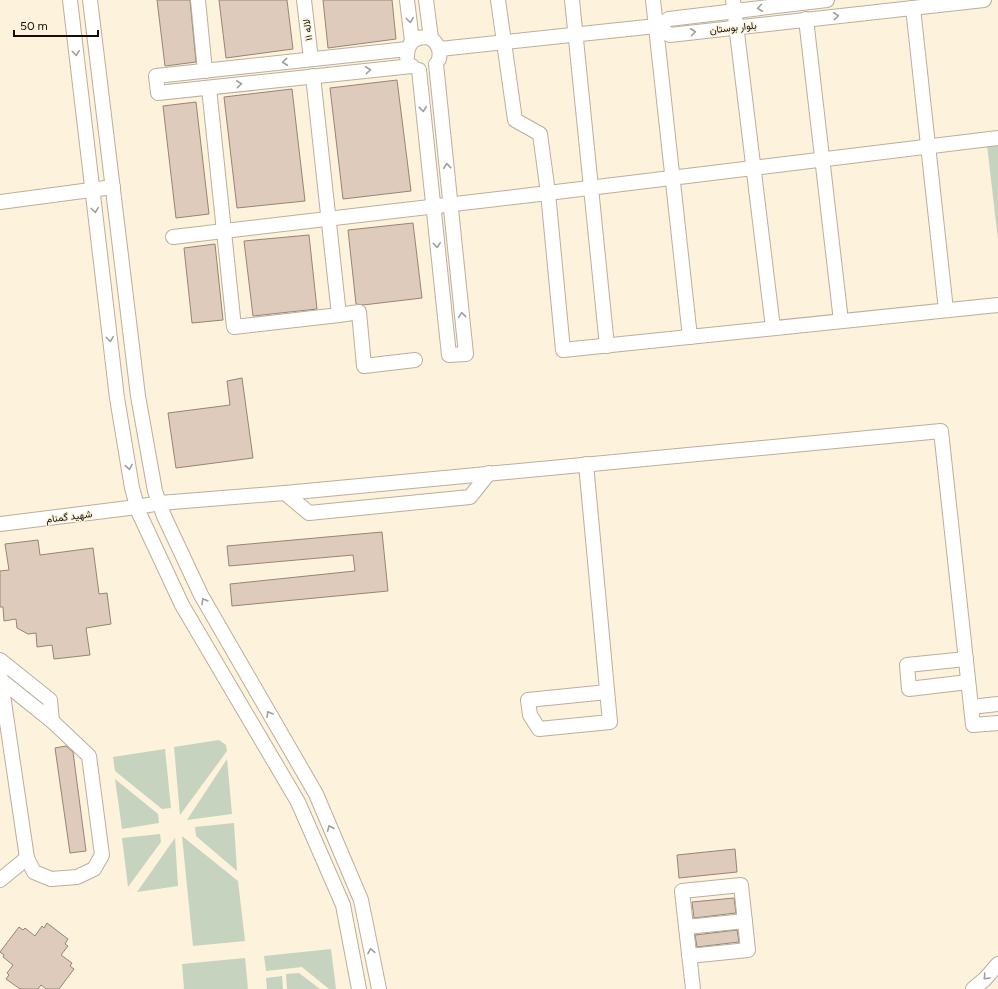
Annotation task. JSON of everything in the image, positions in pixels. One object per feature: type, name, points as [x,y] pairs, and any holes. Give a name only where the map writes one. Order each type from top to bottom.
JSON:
[{"type":"street","points":[[70,0],[117,398],[132,488],[137,507],[182,605],[298,802],[343,905],[359,989]]},
{"type":"street","points":[[90,0],[138,396],[155,491],[164,516],[201,595],[316,794],[361,900],[379,989]]},
{"type":"street","points":[[198,0],[206,71]]},
{"type":"street","name":"لاله ۱۱","points":[[304,0],[311,60]]},
{"type":"street","points":[[407,0],[410,45],[407,57],[416,68],[434,206],[449,355],[466,354],[436,64]]},
{"type":"street","points":[[426,0],[431,38]]},
{"type":"street","points":[[498,0],[515,120],[540,134],[548,193],[563,350],[998,305]]},
{"type":"street","points":[[572,0],[607,346]]},
{"type":"street","points":[[653,0],[674,178],[690,337]]},
{"type":"street","name":"بلوار بوستان","points":[[827,0],[734,6],[669,18],[656,26],[670,35],[984,0]]},
{"type":"street","points":[[734,6],[773,328]]},
{"type":"street","points":[[913,8],[946,310]]},
{"type":"street","points":[[806,19],[841,321]]},
{"type":"street","points":[[440,49],[656,26]]},
{"type":"street","points":[[423,36],[431,38],[436,42],[440,49],[440,57],[436,64],[430,69],[416,68],[313,76],[158,93],[156,76],[311,60],[410,45],[423,36]]},
{"type":"street","points":[[313,76],[339,315]]},
{"type":"street","points":[[209,88],[234,327],[359,312],[364,366],[415,360]]},
{"type":"street","points":[[173,237],[998,138]]},
{"type":"street","points":[[0,202],[113,187]]},
{"type":"street","name":"شهید گمنام","points":[[0,524],[160,503],[285,493],[941,431],[966,659]]},
{"type":"street","points":[[586,464],[610,722],[539,729],[530,716],[528,700],[607,692]]},
{"type":"street","points":[[285,493],[309,513],[317,513],[470,497],[489,473]]},
{"type":"street","points":[[968,682],[909,689],[907,665],[966,659],[973,725],[998,723]]},
{"type":"street","points":[[0,660],[50,700],[52,721]]},
{"type":"street","points":[[1,678],[52,721],[89,756],[102,855],[94,868],[77,877],[51,879],[34,872],[27,858],[1,678]]},
{"type":"street","points":[[971,707],[998,704]]},
{"type":"street","points":[[0,880],[27,858]]},
{"type":"street","points":[[689,956],[748,950],[741,884],[682,891],[689,956],[693,989]]},
{"type":"street","points":[[686,927],[745,921]]},
{"type":"street","points":[[973,989],[985,979],[998,964]]},
{"type":"green space","points":[[998,143],[998,240],[987,145]]},
{"type":"green space","points":[[219,740],[226,745],[227,751],[180,815],[174,747]]},
{"type":"green space","points":[[165,749],[171,808],[162,809],[115,771],[113,757]]},
{"type":"green space","points":[[227,759],[232,814],[187,820]]},
{"type":"green space","points":[[115,779],[158,814],[159,823],[122,829]]},
{"type":"green space","points":[[234,823],[237,871],[196,836],[195,827]]},
{"type":"green space","points":[[160,834],[161,842],[128,887],[122,838]]},
{"type":"green space","points":[[182,836],[238,881],[245,941],[193,946]]},
{"type":"green space","points":[[175,838],[178,886],[137,892]]},
{"type":"green space","points":[[331,949],[336,989],[329,989],[302,967],[266,971],[264,956]]},
{"type":"green space","points":[[245,958],[248,989],[184,989],[182,964]]},
{"type":"green space","points":[[299,973],[320,989],[287,989],[286,974]]},
{"type":"green space","points":[[282,976],[283,989],[267,989],[266,978]]},
{"type":"building","points":[[157,0],[190,0],[196,62],[165,66]]},
{"type":"building","points":[[219,0],[287,0],[293,49],[226,58]]},
{"type":"building","points":[[323,0],[392,0],[396,39],[328,48]]},
{"type":"building","points":[[397,80],[411,191],[343,199],[330,88]]},
{"type":"building","points":[[292,89],[305,201],[237,208],[224,97]]},
{"type":"building","points":[[196,102],[209,214],[176,218],[163,106]]},
{"type":"building","points":[[413,223],[422,298],[363,305],[356,304],[348,230]]},
{"type":"building","points":[[309,235],[317,309],[253,316],[244,241]]},
{"type":"building","points":[[215,244],[223,320],[192,323],[184,248]]},
{"type":"building","points":[[242,378],[253,458],[176,468],[168,413],[230,405],[227,381]]},
{"type":"building","points":[[382,532],[388,591],[232,606],[230,584],[355,571],[353,555],[229,566],[227,546]]},
{"type":"building","points":[[38,540],[40,555],[93,548],[99,594],[107,593],[111,624],[86,628],[90,655],[54,659],[52,645],[37,647],[36,633],[28,634],[17,628],[16,619],[4,621],[3,607],[0,607],[0,571],[9,570],[5,544]]},
{"type":"building","points":[[66,746],[73,752],[86,851],[70,853],[55,748]]},
{"type":"building","points":[[735,849],[737,872],[679,878],[677,855]]},
{"type":"building","points":[[734,898],[736,913],[694,918],[692,902]]},
{"type":"building","points":[[47,923],[68,939],[65,944],[68,946],[61,955],[72,963],[70,966],[74,969],[59,989],[46,989],[41,985],[38,989],[20,989],[6,979],[9,975],[7,973],[13,965],[3,957],[4,955],[0,952],[19,927],[23,930],[25,928],[35,936],[42,926],[44,928]]},
{"type":"building","points":[[737,930],[739,942],[697,947],[695,935]]}]
